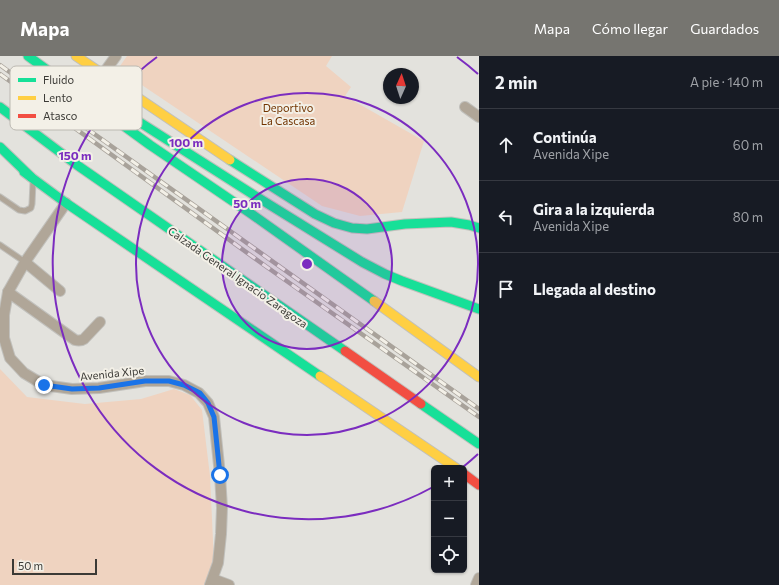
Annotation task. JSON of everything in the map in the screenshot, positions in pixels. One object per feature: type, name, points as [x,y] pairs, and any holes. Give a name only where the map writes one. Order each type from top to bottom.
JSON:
[{"type":"main road","points":[[76,56],[91,66]]},
{"type":"main road","points":[[30,58],[44,66]]},
{"type":"main road","points":[[30,58],[41,66]]},
{"type":"main road","points":[[142,101],[210,147],[302,206],[334,223],[352,228],[366,228],[405,224],[451,222],[479,228]]},
{"type":"main road","name":"Calzada General Ignacio Zaragoza","points":[[0,107],[10,115]]},
{"type":"main road","points":[[142,124],[362,262],[391,276],[479,309]]},
{"type":"main road","name":"Calzada General Ignacio Zaragoza","points":[[31,130],[77,165],[479,444]]},
{"type":"main road","points":[[129,130],[250,213],[479,377]]},
{"type":"main road","points":[[0,147],[32,178]]},
{"type":"main road","points":[[210,147],[237,172],[362,262]]},
{"type":"main road","points":[[0,156],[66,203],[452,465]]},
{"type":"main road","points":[[467,476],[479,485]]},
{"type":"street","points":[[109,66],[116,56]]},
{"type":"street","points":[[465,106],[479,117]]},
{"type":"street","name":"Avenida Xipe","points":[[66,203],[25,262],[8,292],[4,315],[4,338],[10,358],[24,373],[44,385],[72,389],[99,388],[145,381],[169,381],[184,385],[200,393],[208,403],[214,417],[222,508],[218,563],[211,582]]},
{"type":"street","points":[[25,262],[60,291]]},
{"type":"street","points":[[8,292],[78,341],[82,341],[100,322]]},
{"type":"street","points":[[476,585],[479,578]]},
{"type":"street","points":[[211,582],[229,585]]},
{"type":"lane","points":[[0,197],[19,210],[25,211],[31,208],[32,178]]},
{"type":"lane","points":[[0,245],[25,262]]},
{"type":"green space","name":"Deportivo La Cascasa","points":[[127,56],[332,56],[326,66],[351,87],[345,96],[424,141],[402,212],[360,216],[322,206],[142,85],[142,66],[120,66]]},
{"type":"green space","points":[[0,369],[27,397],[85,404],[141,399],[174,389],[190,395],[202,410],[210,476],[214,562],[205,585],[0,585]]},
{"type":"railway","points":[[0,65],[10,72]]},
{"type":"railway","points":[[0,74],[10,81]]},
{"type":"railway","points":[[77,130],[264,265],[479,417]]},
{"type":"railway","points":[[89,130],[479,409]]},
{"type":"traffic: fast","points":[[28,56],[42,66]]},
{"type":"traffic: fast","points":[[0,107],[10,115]]},
{"type":"traffic: fast","points":[[142,124],[362,262],[402,281],[479,309]]},
{"type":"traffic: fast","points":[[31,130],[77,165],[345,351]]},
{"type":"traffic: fast","points":[[129,130],[374,301]]},
{"type":"traffic: fast","points":[[0,147],[31,177]]},
{"type":"traffic: fast","points":[[230,160],[315,214],[334,223],[352,228],[367,229],[405,224],[451,222],[479,228]]},
{"type":"traffic: fast","points":[[24,172],[66,203],[320,376]]},
{"type":"traffic: fast","points":[[421,404],[479,444]]},
{"type":"traffic: slow","points":[[76,56],[91,66]]},
{"type":"traffic: slow","points":[[142,101],[230,160]]},
{"type":"traffic: slow","points":[[374,301],[479,377]]},
{"type":"traffic: slow","points":[[320,376],[452,465]]},
{"type":"traffic: jam","points":[[345,351],[421,404]]},
{"type":"traffic: jam","points":[[467,476],[479,485]]},
{"type":"route","points":[[44,385],[72,389],[99,388],[145,381],[169,381],[184,385],[200,393],[208,403],[214,417],[220,475]]}]
